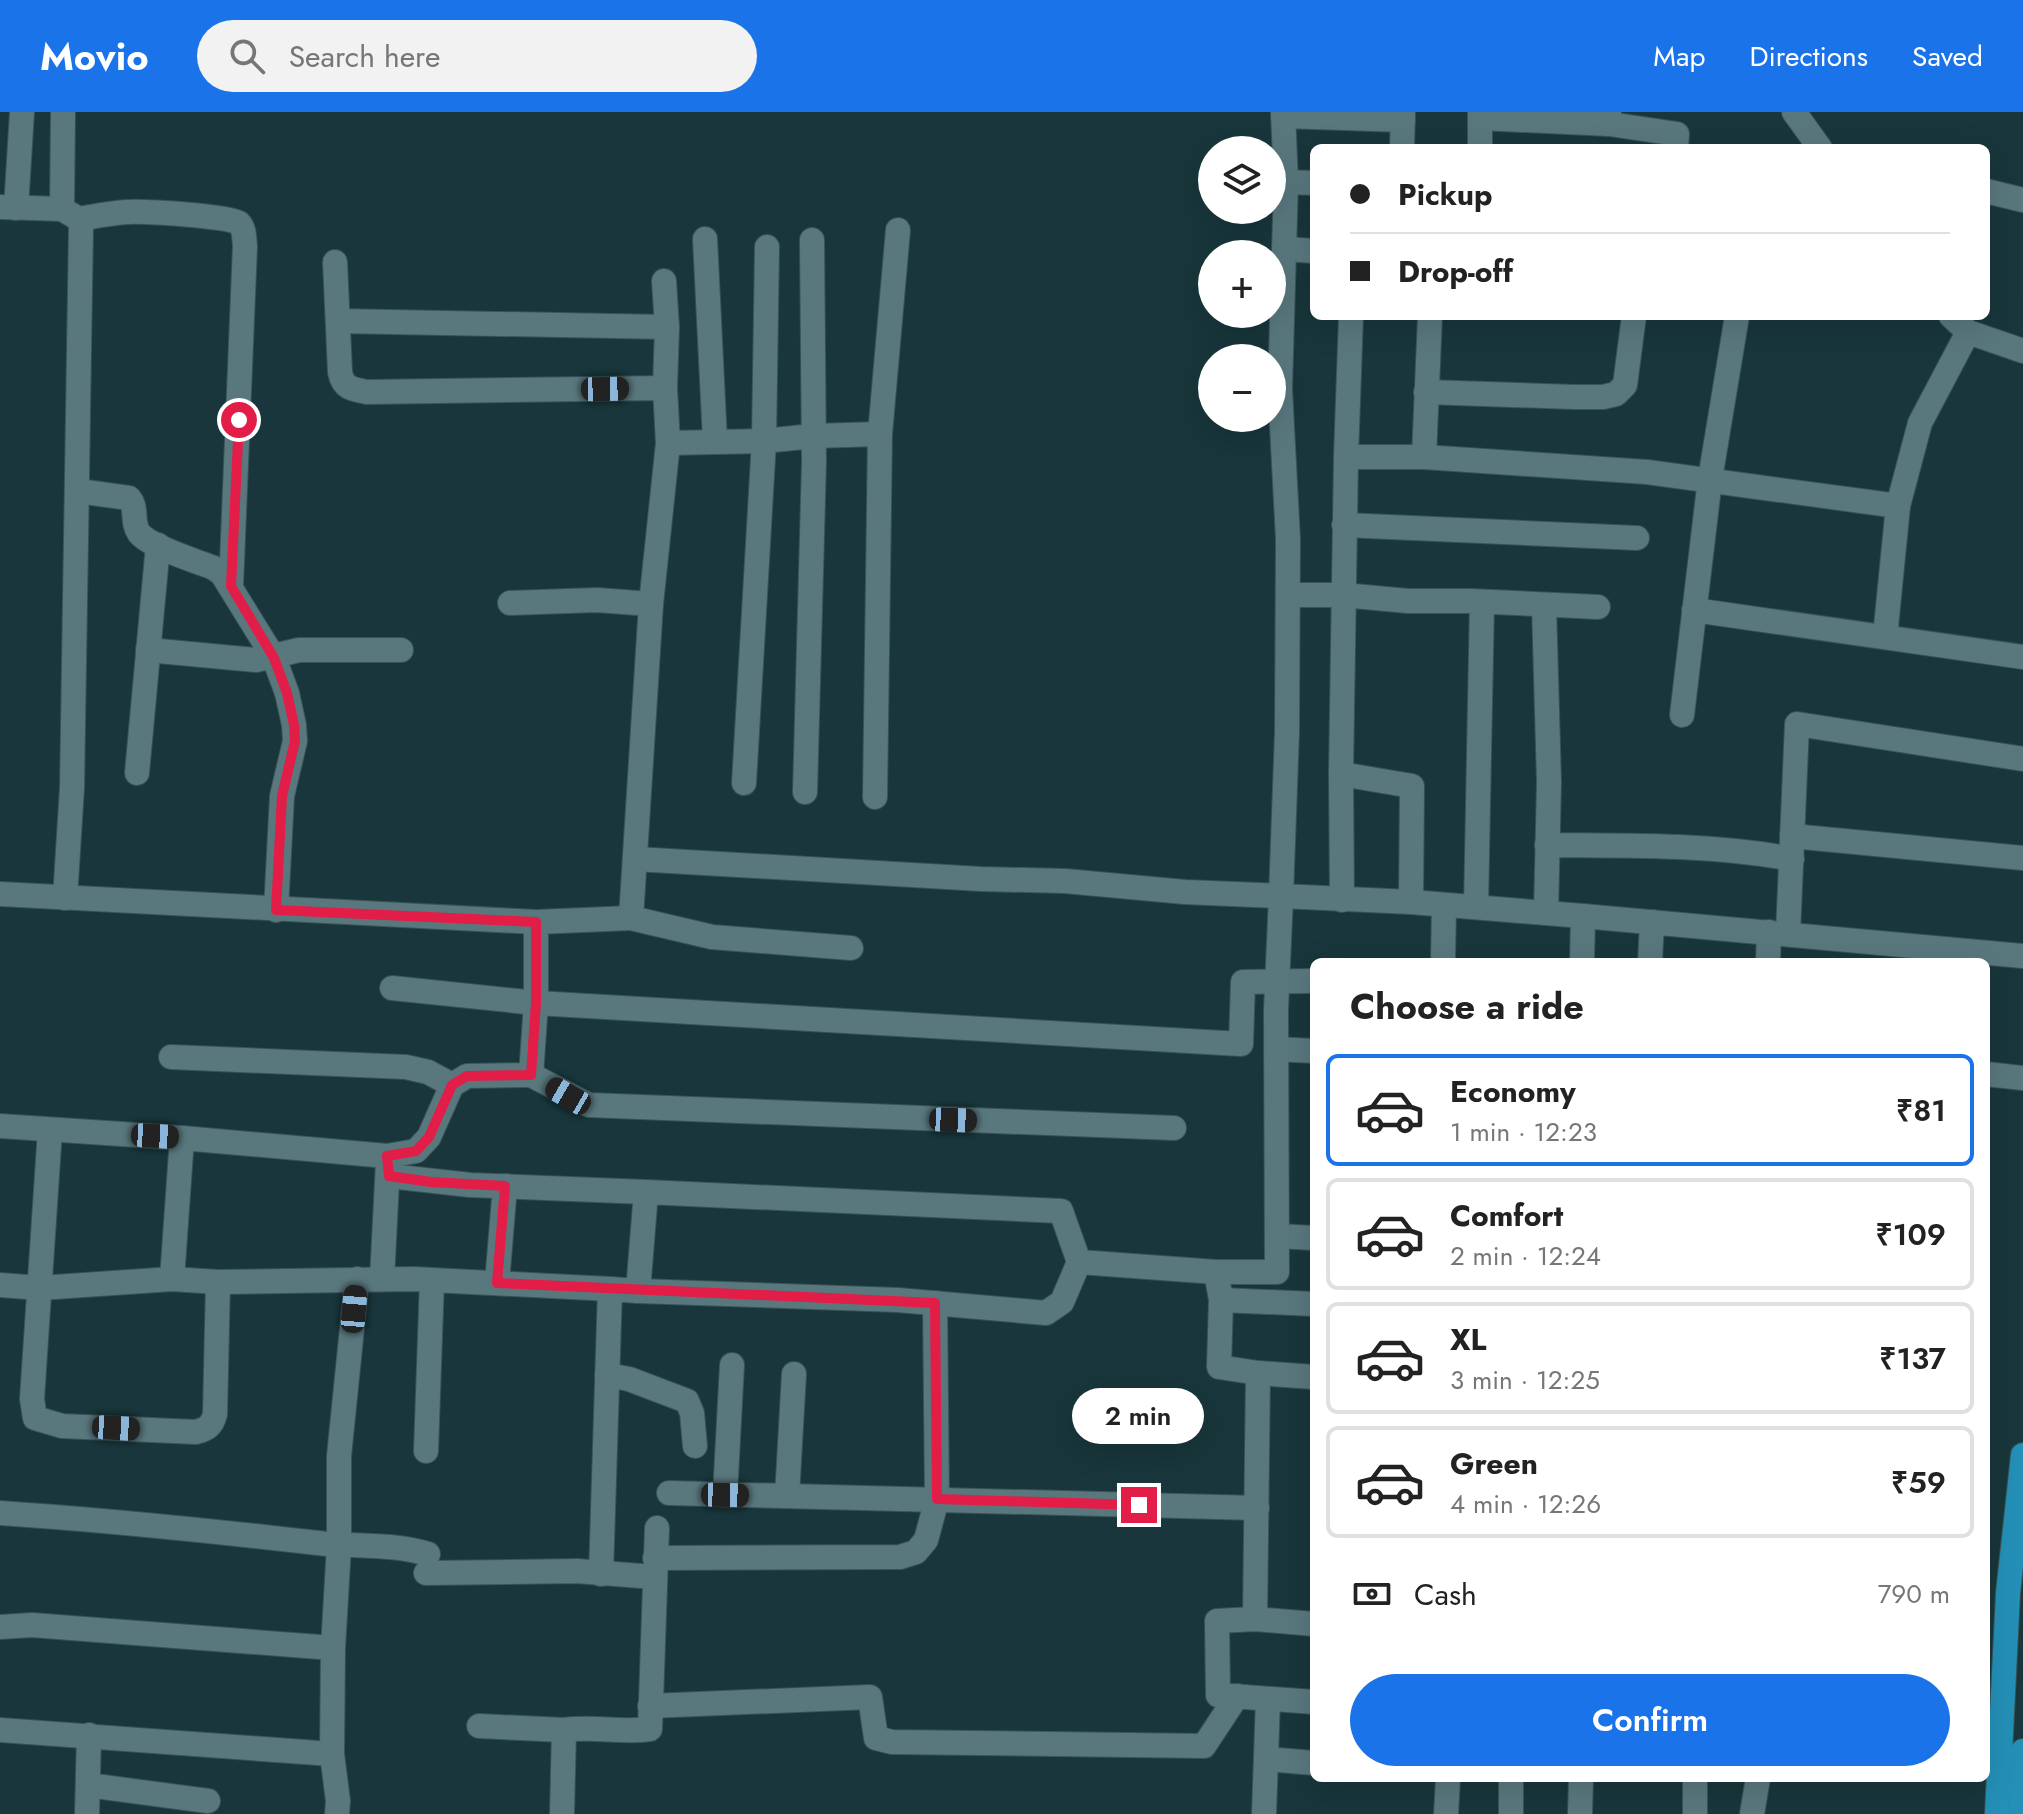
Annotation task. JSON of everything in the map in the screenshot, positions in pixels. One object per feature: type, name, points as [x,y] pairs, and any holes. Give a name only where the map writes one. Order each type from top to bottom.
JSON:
[{"type":"main road","points":[[1997,1814],[1995,1654],[2008,1593],[2023,1455]]},
{"type":"main road","points":[[2021,1814],[2023,1751]]},
{"type":"street","points":[[22,112],[8,208],[70,214],[132,211],[230,219],[239,223],[244,231],[231,586]]},
{"type":"street","points":[[63,112],[70,214],[82,240],[72,788],[65,898]]},
{"type":"street","points":[[1794,112],[1817,144]]},
{"type":"street","points":[[1284,136],[1283,114],[1403,116],[1402,144]]},
{"type":"street","points":[[1480,144],[1480,115],[1609,118],[1677,134],[1676,144]]},
{"type":"street","points":[[1286,182],[1310,183]]},
{"type":"street","points":[[1990,192],[2023,200]]},
{"type":"street","points":[[875,797],[880,434],[898,230]]},
{"type":"street","points":[[705,239],[715,441]]},
{"type":"street","points":[[805,792],[813,436],[812,240]]},
{"type":"street","points":[[744,783],[764,441],[767,247]]},
{"type":"street","points":[[1286,249],[1310,251]]},
{"type":"street","points":[[335,262],[340,372],[342,382],[349,389],[367,392],[665,388]]},
{"type":"street","points":[[631,918],[651,604],[668,443],[664,281]]},
{"type":"street","points":[[1342,900],[1344,525],[1351,320]]},
{"type":"street","points":[[1424,457],[1430,320]]},
{"type":"street","points":[[1426,392],[1574,397],[1616,394],[1625,385],[1633,320]]},
{"type":"street","points":[[1682,715],[1710,479],[1736,320]]},
{"type":"street","points":[[338,321],[667,327]]},
{"type":"street","points":[[1885,637],[1898,506],[1920,423],[1960,324],[2023,351]]},
{"type":"street","points":[[1079,1262],[1216,1272],[1277,1272],[1276,1049],[1287,732],[1288,595],[1280,389],[1282,328]]},
{"type":"street","points":[[668,443],[880,434]]},
{"type":"street","points":[[1346,457],[1424,457],[1647,472],[1898,506]]},
{"type":"street","points":[[78,491],[129,498],[133,502],[137,530],[142,536],[214,568],[231,586],[274,658],[287,693],[295,741],[282,796],[276,910]]},
{"type":"street","points":[[1344,525],[1637,538]]},
{"type":"street","points":[[137,773],[158,545]]},
{"type":"street","points":[[1288,595],[1598,607]]},
{"type":"street","points":[[510,603],[597,600],[651,604]]},
{"type":"street","points":[[1476,907],[1482,602]]},
{"type":"street","points":[[1544,605],[1549,782],[1546,913]]},
{"type":"street","points":[[1694,610],[2023,657]]},
{"type":"street","points":[[148,650],[242,660],[274,658],[299,650],[401,650]]},
{"type":"street","points":[[1770,958],[1779,933],[1792,847],[1797,724],[2023,759]]},
{"type":"street","points":[[1341,774],[1412,786],[1411,902]]},
{"type":"street","points":[[1547,845],[1636,846],[1765,854],[1792,847],[2023,858]]},
{"type":"street","points":[[635,859],[1065,881],[1185,892],[1411,902],[2023,956]]},
{"type":"street","points":[[0,894],[536,922],[631,918],[712,937],[851,948]]},
{"type":"street","points":[[1443,958],[1444,905]]},
{"type":"street","points":[[1582,958],[1583,916]]},
{"type":"street","points":[[531,1075],[536,1003],[536,922]]},
{"type":"street","points":[[1650,958],[1652,922]]},
{"type":"street","points":[[392,988],[536,1003],[1241,1044],[1243,982],[1310,981]]},
{"type":"street","points":[[1276,1049],[1310,1051]]},
{"type":"street","points":[[171,1057],[406,1067],[428,1072],[452,1085]]},
{"type":"street","points":[[1990,1074],[2023,1078]]},
{"type":"street","points":[[388,1166],[416,1151],[429,1137],[452,1085],[467,1076],[531,1075],[589,1105],[1174,1128]]},
{"type":"street","points":[[0,1126],[182,1138],[388,1166],[431,1182],[1061,1211],[1079,1262],[1062,1302],[1046,1313],[935,1303],[432,1280],[218,1282],[172,1279],[40,1288],[0,1285]]},
{"type":"street","points":[[50,1130],[32,1399],[35,1418],[62,1426],[196,1432],[206,1429],[215,1414],[218,1282]]},
{"type":"street","points":[[172,1279],[182,1138]]},
{"type":"street","points":[[382,1279],[388,1166]]},
{"type":"street","points":[[497,1283],[505,1186]]},
{"type":"street","points":[[638,1291],[646,1192]]},
{"type":"street","points":[[1277,1236],[1310,1238]]},
{"type":"street","points":[[1216,1272],[1221,1300],[1219,1367],[1310,1377]]},
{"type":"street","points":[[337,1814],[332,1754],[339,1456],[357,1279]]},
{"type":"street","points":[[426,1451],[432,1280]]},
{"type":"street","points":[[601,1574],[610,1289]]},
{"type":"street","points":[[1221,1300],[1310,1304]]},
{"type":"street","points":[[0,1513],[142,1523],[339,1546],[404,1547],[427,1564],[601,1574],[655,1568],[900,1557],[916,1552],[926,1540],[937,1499],[935,1303]]},
{"type":"street","points":[[725,1495],[732,1365]]},
{"type":"street","points":[[1255,1619],[1258,1373]]},
{"type":"street","points":[[787,1496],[794,1374]]},
{"type":"street","points":[[607,1375],[629,1379],[687,1401],[692,1413],[695,1446]]},
{"type":"street","points":[[669,1493],[1257,1508]]},
{"type":"street","points":[[479,1726],[564,1730],[588,1727],[625,1733],[650,1729],[657,1528]]},
{"type":"street","points":[[1310,1624],[1255,1619],[1217,1621],[1218,1695],[1310,1702]]},
{"type":"street","points":[[0,1627],[32,1625],[333,1648]]},
{"type":"street","points":[[650,1706],[870,1697],[876,1738],[892,1742],[1204,1746],[1237,1696]]},
{"type":"street","points":[[1264,1814],[1268,1699]]},
{"type":"street","points":[[0,1730],[332,1754]]},
{"type":"street","points":[[562,1814],[564,1730]]},
{"type":"street","points":[[87,1814],[89,1735]]},
{"type":"street","points":[[1266,1759],[1310,1763]]},
{"type":"street","points":[[1446,1814],[1448,1782]]},
{"type":"street","points":[[1511,1782],[1511,1814]]},
{"type":"street","points":[[1580,1814],[1581,1782]]},
{"type":"street","points":[[1695,1782],[1695,1814]]},
{"type":"street","points":[[1752,1814],[1757,1782]]},
{"type":"street","points":[[88,1785],[208,1801]]},
{"type":"route","points":[[239,420],[231,586],[274,658],[287,693],[294,725],[292,760],[282,796],[276,910],[536,922],[536,1003],[531,1075],[467,1076],[452,1085],[429,1137],[416,1151],[387,1156],[389,1176],[505,1186],[497,1283],[935,1303],[937,1499],[1139,1505]]}]
